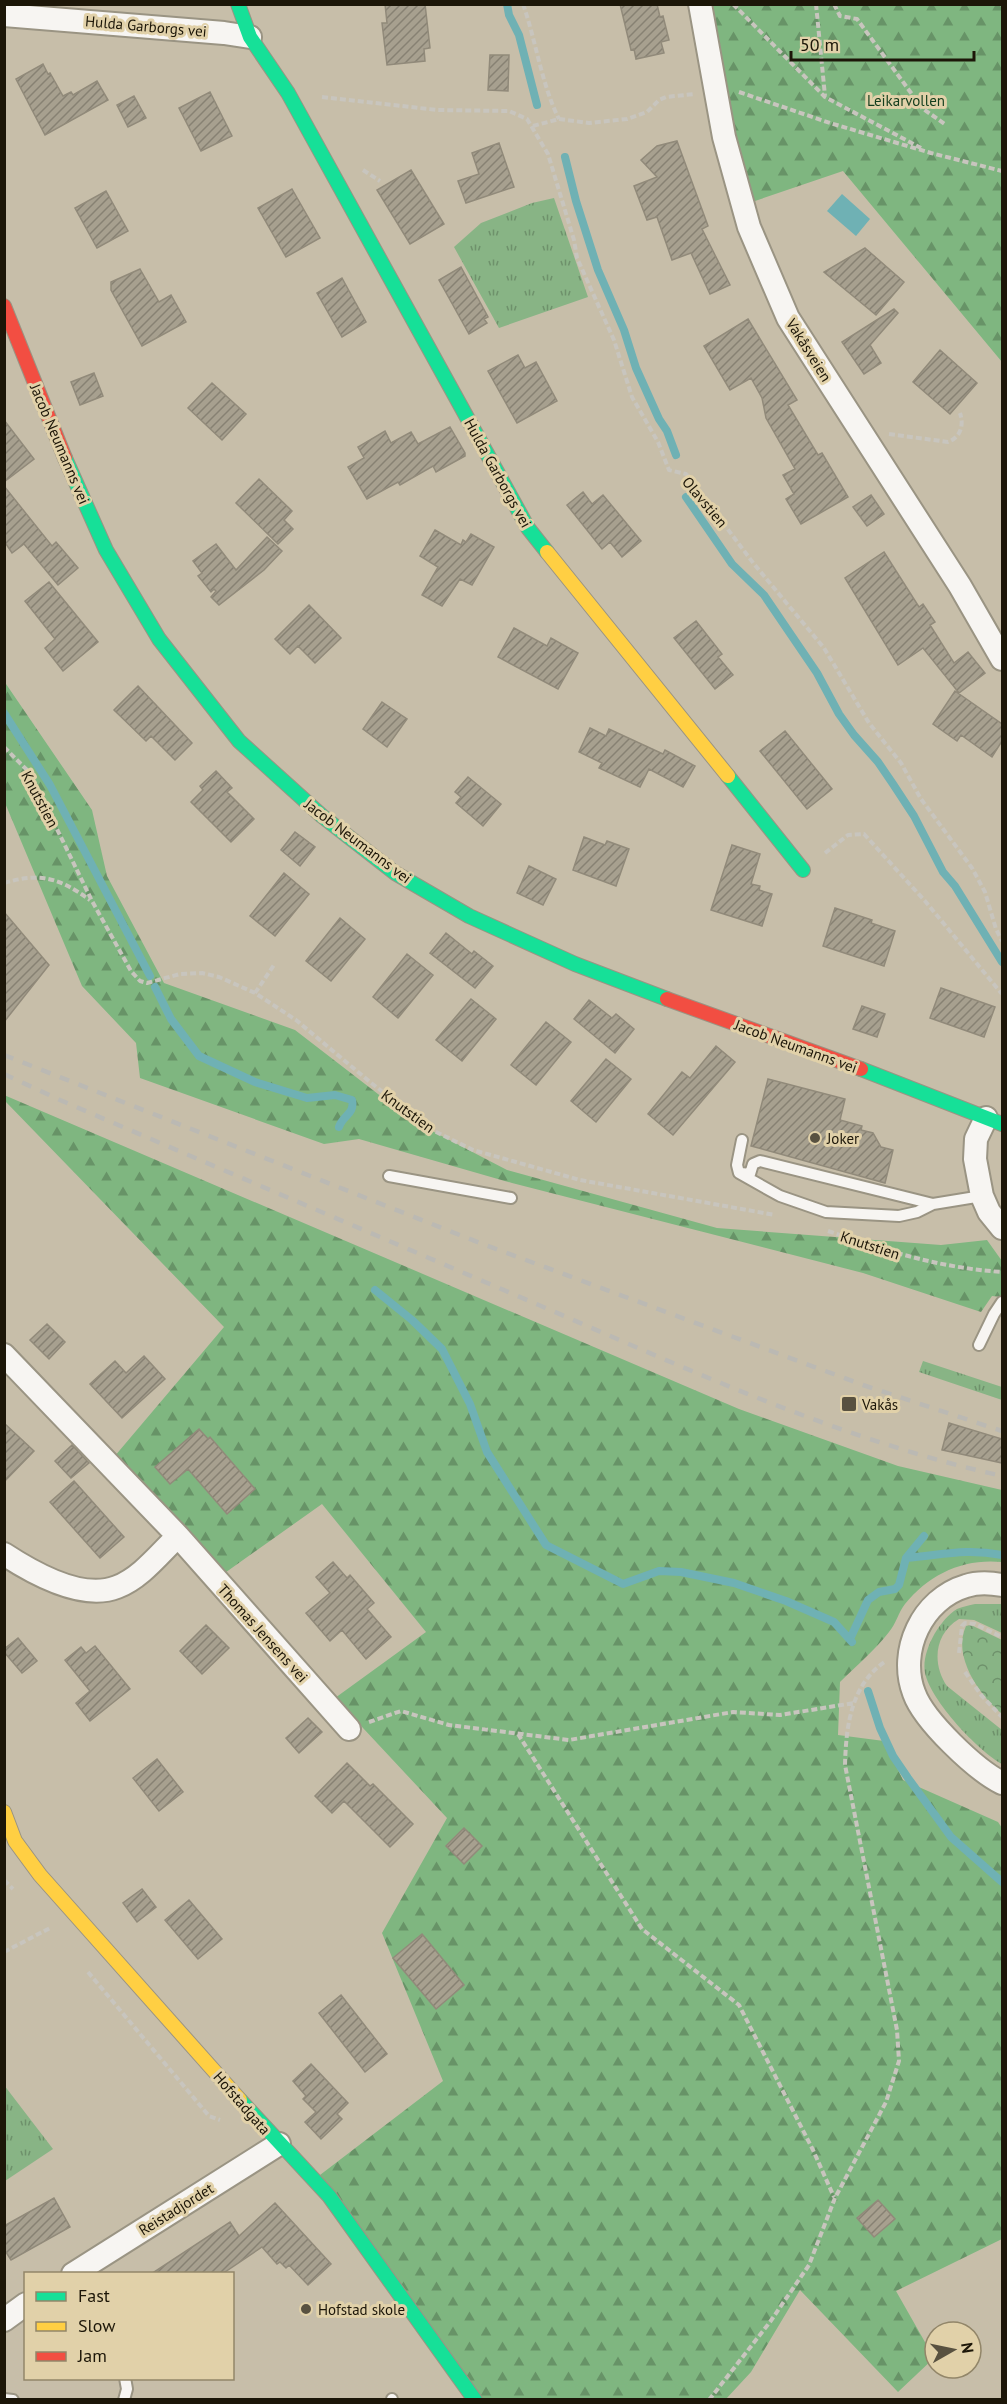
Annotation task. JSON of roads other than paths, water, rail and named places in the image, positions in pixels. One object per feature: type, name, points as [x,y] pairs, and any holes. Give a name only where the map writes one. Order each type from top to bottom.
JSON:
[{"type":"street","name":"Hulda Garborgs vei","points":[[238,4],[250,37],[288,93],[528,528],[803,870]]},
{"type":"street","name":"Vakåsveien","points":[[700,4],[724,137],[749,227],[788,318],[960,586],[1002,660]]},
{"type":"street","name":"Hulda Garborgs vei","points":[[4,15],[250,37]]},
{"type":"street","name":"Jacob Neumanns vei","points":[[4,306],[51,426],[106,550],[159,639],[239,741],[322,816],[395,873],[469,916],[575,964],[700,1012],[813,1051],[994,1121]]},
{"type":"street","points":[[994,1121],[976,1139],[975,1158],[982,1196],[989,1212],[1002,1228]]},
{"type":"street","name":"Thomas Jensens vei","points":[[4,1355],[178,1536],[349,1729]]},
{"type":"street","points":[[4,1554],[63,1586],[92,1591],[116,1588],[135,1577],[178,1536]]},
{"type":"street","points":[[1002,1585],[986,1583],[966,1586],[949,1593],[931,1608],[918,1626],[909,1655],[909,1676],[914,1694],[922,1709],[975,1766],[1002,1783]]},
{"type":"street","name":"Hofstadgata","points":[[4,1812],[15,1841],[40,1875],[279,2144],[329,2196],[475,2400]]},
{"type":"street","name":"Reistadjordet","points":[[76,2272],[279,2144]]},
{"type":"street","points":[[4,2320],[24,2305]]},
{"type":"lane","points":[[742,1140],[737,1165],[739,1173],[780,1196],[826,1212],[899,1216],[917,1212],[933,1204],[982,1196]]},
{"type":"lane","points":[[739,1173],[750,1174],[753,1164],[760,1161],[933,1204]]},
{"type":"lane","points":[[389,1176],[512,1198]]},
{"type":"lane","points":[[979,1345],[1002,1302]]},
{"type":"lane","points":[[124,2400],[127,2389],[125,2380]]},
{"type":"lane","points":[[4,2399],[13,2400]]},
{"type":"water","points":[[842,194],[870,219],[856,236],[827,211]]},
{"type":"waterway","points":[[507,4],[509,15],[519,35],[537,105]]},
{"type":"waterway","points":[[565,157],[598,270],[624,330],[636,368],[659,419],[667,431],[676,455]]},
{"type":"waterway","points":[[686,497],[732,564],[764,595],[817,673],[839,714],[893,784],[914,816],[943,872],[955,886],[1002,962]]},
{"type":"waterway","points":[[4,713],[50,785],[150,976]]},
{"type":"waterway","points":[[155,987],[171,1019],[199,1056],[255,1082],[307,1098],[335,1095],[352,1100],[352,1108],[339,1127]]},
{"type":"waterway","points":[[375,1290],[412,1320],[442,1349],[470,1404],[487,1452],[546,1545],[623,1584],[659,1571],[681,1572],[734,1583],[786,1601],[834,1622],[852,1642]]},
{"type":"waterway","points":[[906,1558],[924,1536]]},
{"type":"waterway","points":[[850,1639],[868,1600],[879,1592],[895,1589],[899,1585],[906,1558],[965,1552],[1002,1555]]},
{"type":"waterway","points":[[868,1691],[880,1728],[893,1756],[908,1778],[951,1837],[1002,1882]]},
{"type":"railway","points":[[4,1055],[480,1243],[863,1385],[1002,1431]]},
{"type":"railway","points":[[4,1074],[715,1381],[828,1425],[943,1461],[1002,1476]]},
{"type":"place","name":"Joker","points":[[815,1138]]},
{"type":"place","name":"Vakås","points":[[849,1404]]},
{"type":"place","name":"Hofstad skole","points":[[306,2309]]},
{"type":"park label","name":"Leikarvollen","points":[[906,100]]}]
